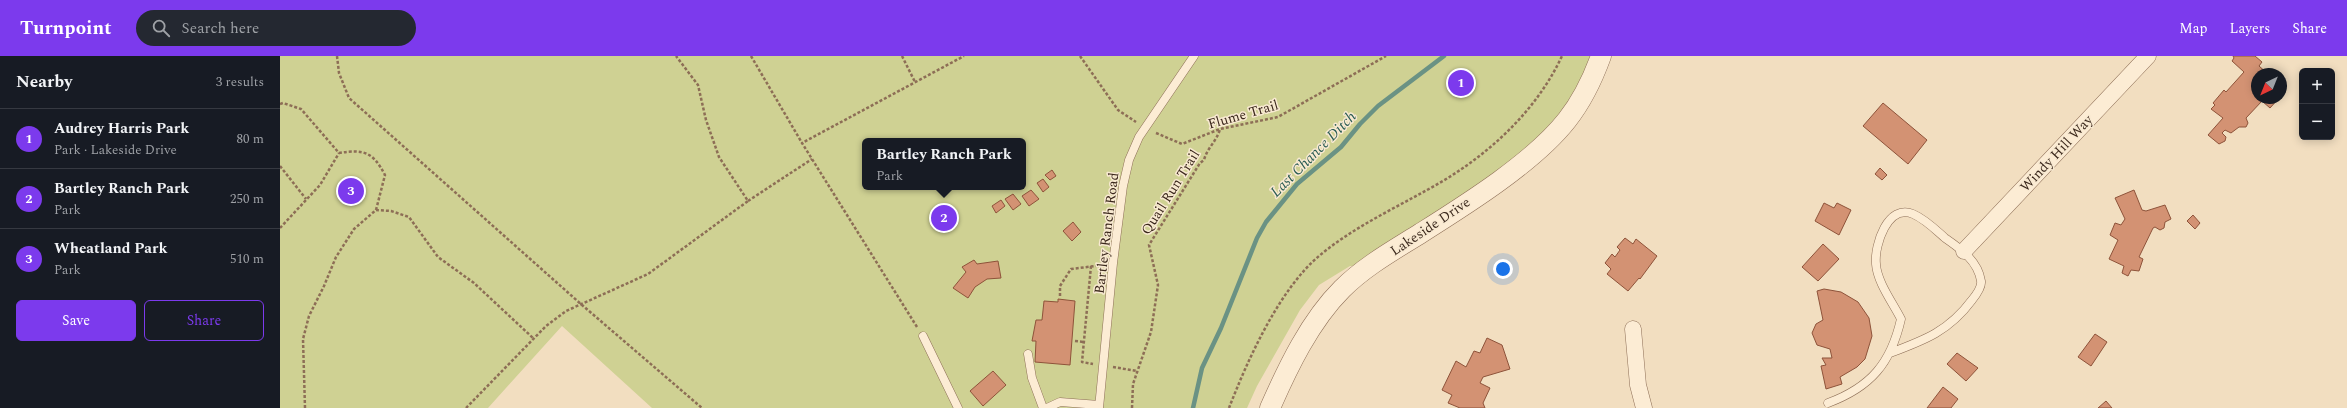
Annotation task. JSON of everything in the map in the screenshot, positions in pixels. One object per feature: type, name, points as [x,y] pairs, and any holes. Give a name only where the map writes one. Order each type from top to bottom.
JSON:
[{"type":"street","name":"Lakeside Drive","points":[[1270,408],[1304,342],[1323,313],[1342,290],[1381,259],[1438,222],[1519,165],[1548,141],[1576,107],[1602,56]]},
{"type":"street","name":"Windy Hill Way","points":[[1964,251],[2148,56]]},
{"type":"street","points":[[1633,329],[1638,385],[1644,408]]},
{"type":"lane","name":"Bartley Ranch Road","points":[[1099,406],[1113,266],[1127,167],[1138,137],[1194,56]]},
{"type":"lane","points":[[1828,403],[1843,398],[1862,386],[1878,373],[1897,340],[1901,319],[1882,281],[1876,264],[1881,234],[1891,217],[1903,213],[1913,214],[1964,251],[1977,269],[1981,283],[1977,292],[1961,316],[1941,332],[1890,353]]},
{"type":"lane","points":[[923,336],[958,408]]},
{"type":"lane","points":[[1028,354],[1032,378],[1043,408]]},
{"type":"lane","points":[[1047,408],[1060,402],[1099,406]]},
{"type":"path","points":[[337,56],[339,73],[350,98],[582,305],[702,408]]},
{"type":"path","points":[[676,56],[698,85],[706,120],[719,157],[748,201]]},
{"type":"path","points":[[751,56],[802,143],[923,336]]},
{"type":"path","points":[[902,56],[915,82]]},
{"type":"path","points":[[802,143],[964,56]]},
{"type":"path","name":"Flume Trail","points":[[1080,56],[1118,110],[1145,128],[1182,144],[1220,129],[1278,117],[1386,56]]},
{"type":"path","points":[[1229,408],[1282,300],[1294,282],[1318,257],[1336,242],[1450,177],[1497,141],[1544,90],[1562,56]]},
{"type":"path","points":[[280,104],[283,103],[301,109],[339,153]]},
{"type":"path","name":"Quail Run Trail","points":[[1132,408],[1133,384],[1136,371],[1151,332],[1158,285],[1149,245],[1200,163],[1204,160],[1207,150],[1218,137],[1220,129]]},
{"type":"path","points":[[305,408],[303,339],[308,316],[324,286],[336,257],[354,228],[376,210],[385,175],[379,164],[369,154],[358,150],[339,153]]},
{"type":"path","points":[[280,228],[324,180],[339,153]]},
{"type":"path","points":[[466,408],[546,326],[566,311],[648,274],[748,201],[812,159]]},
{"type":"path","points":[[280,166],[306,199]]},
{"type":"path","points":[[376,210],[391,211],[409,217],[438,257],[474,283],[533,339]]},
{"type":"path","points":[[1060,296],[1060,286],[1071,269],[1091,266],[1113,266]]},
{"type":"path","points":[[1091,266],[1082,362],[1136,371]]},
{"type":"path","points":[[1075,341],[1084,342]]},
{"type":"green space","points":[[280,56],[1600,56],[1558,128],[1364,267],[1350,266],[1319,285],[1300,310],[1257,386],[1247,408],[652,408],[562,326],[488,408],[280,408]]},
{"type":"building","points":[[2233,56],[2255,56],[2262,62],[2259,66],[2261,68],[2251,68],[2251,104],[2259,104],[2246,118],[2248,123],[2246,127],[2239,127],[2231,133],[2225,130],[2222,133],[2226,137],[2225,141],[2219,144],[2208,135],[2223,118],[2211,109],[2215,105],[2213,103],[2224,90],[2226,92],[2244,72],[2232,61],[2234,58]]},
{"type":"building","points":[[1883,103],[1927,140],[1908,164],[1863,126]]},
{"type":"building","points":[[2265,104],[2274,104],[2270,108]]},
{"type":"building","points":[[1880,168],[1887,175],[1882,180],[1875,174]]},
{"type":"building","points":[[1052,170],[1056,176],[1050,180],[1045,175]]},
{"type":"building","points":[[1043,179],[1049,187],[1043,192],[1037,183]]},
{"type":"building","points":[[1031,190],[1039,199],[1029,206],[1022,196]]},
{"type":"building","points":[[2134,190],[2142,210],[2146,211],[2165,205],[2171,219],[2165,222],[2164,228],[2160,230],[2155,227],[2153,228],[2139,257],[2143,259],[2139,271],[2131,270],[2128,276],[2122,273],[2124,266],[2109,259],[2118,240],[2110,235],[2115,223],[2121,225],[2125,219],[2115,198]]},
{"type":"building","points":[[1013,194],[1021,204],[1013,210],[1005,199]]},
{"type":"building","points":[[1001,200],[1005,206],[996,213],[992,206]]},
{"type":"building","points":[[1824,203],[1834,208],[1837,203],[1851,210],[1839,235],[1815,221]]},
{"type":"building","points":[[2193,215],[2200,223],[2195,229],[2187,221]]},
{"type":"building","points":[[1073,222],[1081,232],[1072,241],[1063,231]]},
{"type":"building","points":[[1625,238],[1633,244],[1636,239],[1657,256],[1640,279],[1639,278],[1628,291],[1607,274],[1611,269],[1605,263],[1612,254],[1615,257],[1620,250],[1617,247]]},
{"type":"building","points":[[1823,244],[1839,259],[1818,281],[1802,267]]},
{"type":"building","points":[[974,260],[977,264],[998,261],[1001,278],[987,279],[975,287],[968,298],[953,288],[966,272],[962,267]]},
{"type":"building","points":[[1824,289],[1841,292],[1858,302],[1869,318],[1872,336],[1865,359],[1857,367],[1840,377],[1842,384],[1826,389],[1821,366],[1826,365],[1822,358],[1832,358],[1830,349],[1817,345],[1812,333],[1816,324],[1823,320],[1817,291]]},
{"type":"building","points":[[1058,299],[1075,301],[1070,365],[1035,362],[1036,341],[1032,341],[1036,320],[1042,320],[1044,301],[1058,302]]},
{"type":"building","points":[[2095,334],[2107,342],[2091,366],[2078,357]]},
{"type":"building","points":[[1487,338],[1502,345],[1510,369],[1483,377],[1480,383],[1490,388],[1483,403],[1485,408],[1460,408],[1448,403],[1452,395],[1442,390],[1456,361],[1466,367],[1474,351],[1480,353]]},
{"type":"building","points":[[1957,353],[1978,368],[1966,381],[1947,364]]},
{"type":"building","points":[[993,371],[1006,385],[983,406],[970,391]]},
{"type":"building","points":[[1943,387],[1958,399],[1951,408],[1927,408]]},
{"type":"building","points":[[2106,401],[2112,408],[2098,408]]},
{"type":"waterway","name":"Last Chance Ditch","points":[[1193,408],[1202,368],[1221,328],[1257,238],[1266,222],[1297,184],[1341,147],[1360,124],[1378,106],[1444,56]]},
{"type":"place","name":"Audrey Harris Park","points":[[1461,83]]},
{"type":"place","name":"Wheatland Park","points":[[351,191]]},
{"type":"place","name":"Bartley Ranch Park","points":[[944,218]]}]
